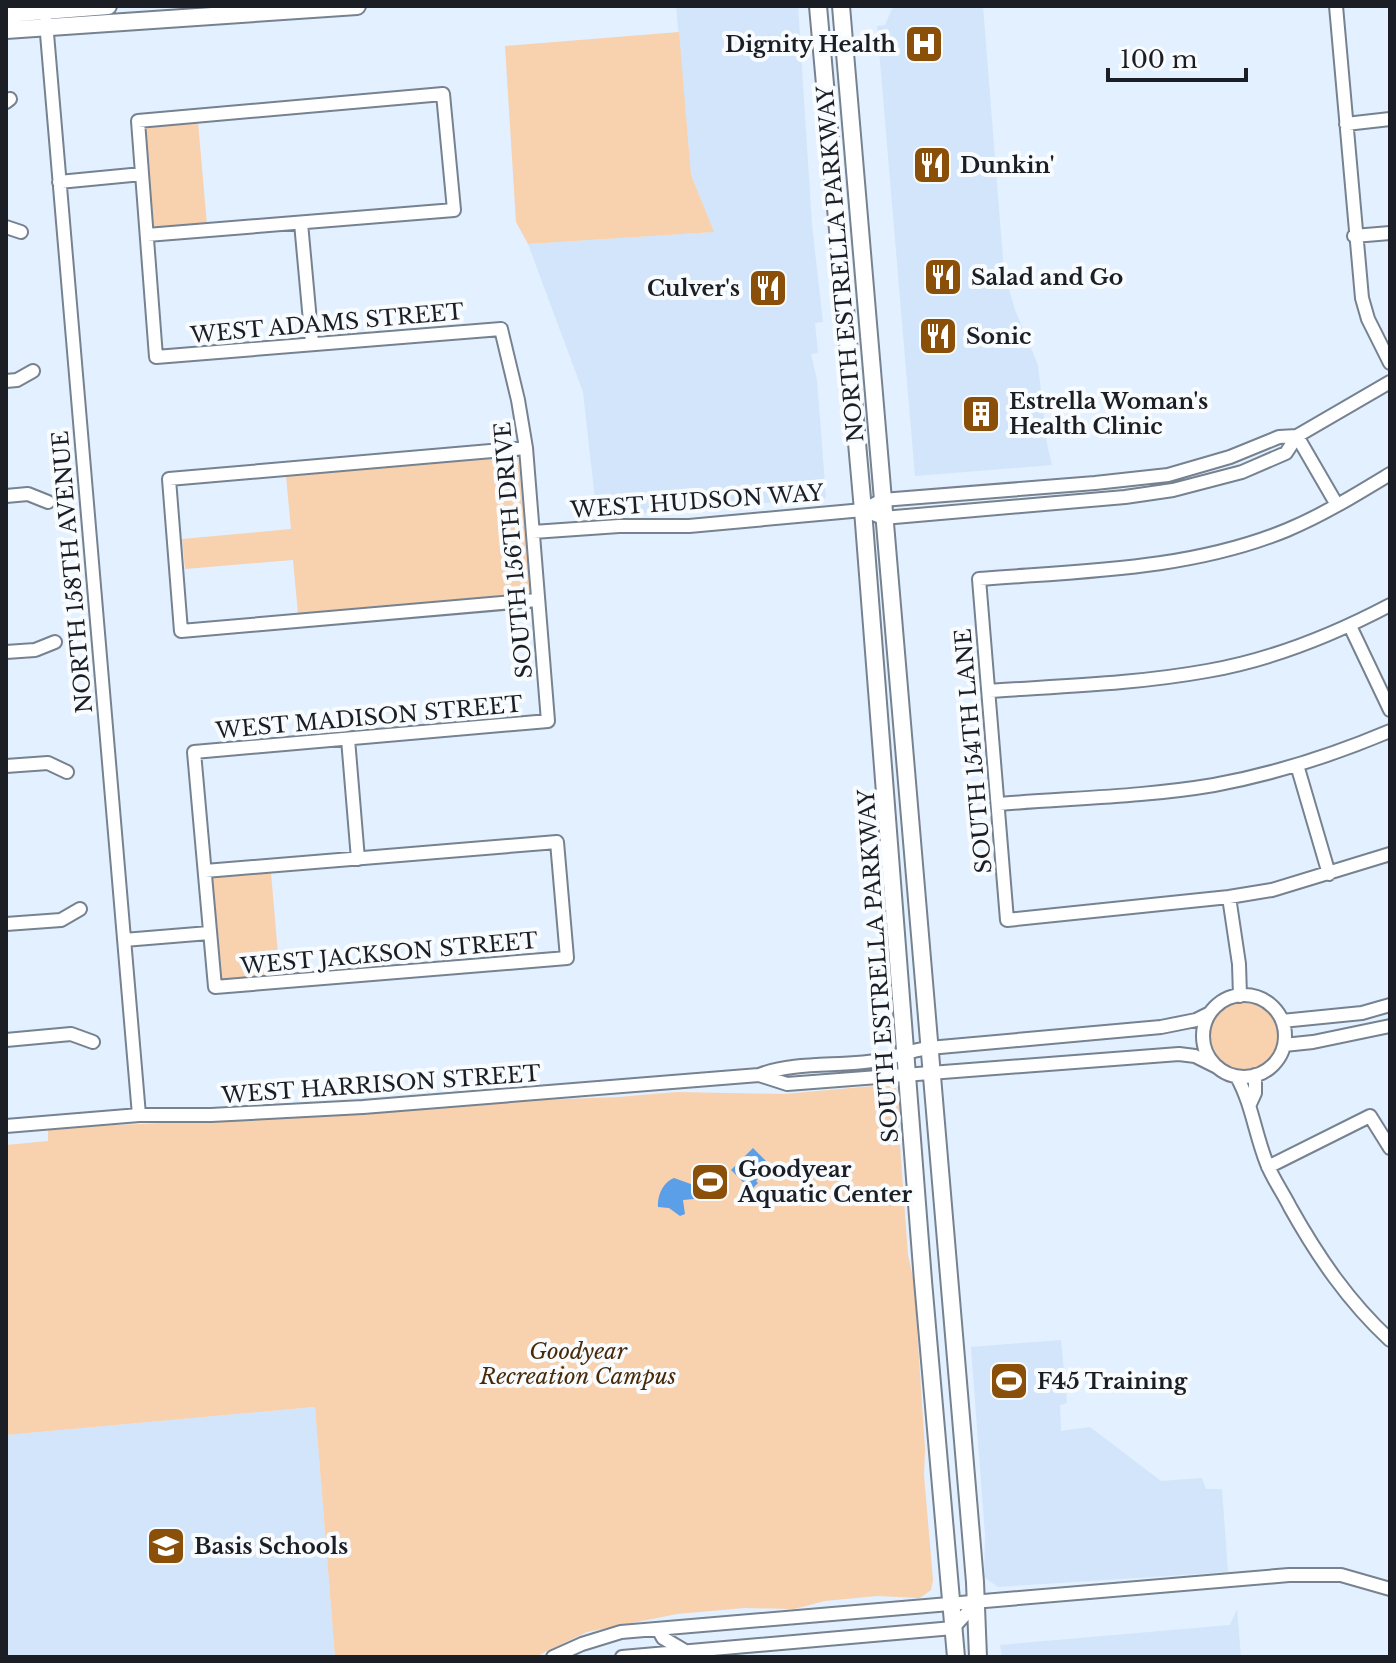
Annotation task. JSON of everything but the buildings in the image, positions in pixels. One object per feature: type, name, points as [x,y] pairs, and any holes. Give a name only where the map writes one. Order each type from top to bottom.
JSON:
[{"type":"main road","points":[[6,30],[45,15],[108,6]]},
{"type":"main road","points":[[6,14],[209,18],[357,6]]},
{"type":"main road","name":"NORTH ESTRELLA PARKWAY","points":[[818,6],[863,510]]},
{"type":"main road","name":"NORTH ESTRELLA PARKWAY","points":[[841,6],[883,518]]},
{"type":"main road","points":[[839,232],[860,230]]},
{"type":"main road","name":"SOUTH ESTRELLA PARKWAY","points":[[863,510],[923,1281],[956,1657]]},
{"type":"main road","name":"SOUTH ESTRELLA PARKWAY","points":[[883,518],[932,1074],[978,1657]]},
{"type":"main road","points":[[923,1281],[935,1297],[937,1329],[954,1345]]},
{"type":"street","points":[[1336,6],[1354,236],[1362,298],[1368,319],[1390,363]]},
{"type":"street","name":"NORTH 158TH AVENUE","points":[[45,15],[139,1115]]},
{"type":"street","points":[[443,94],[454,210],[147,235],[142,174],[138,121],[443,94]]},
{"type":"street","points":[[1346,124],[1390,119]]},
{"type":"street","points":[[59,182],[142,174]]},
{"type":"street","points":[[301,223],[312,343]]},
{"type":"street","points":[[6,227],[21,232]]},
{"type":"street","points":[[1354,236],[1390,233]]},
{"type":"street","name":"WEST ADAMS STREET","points":[[147,235],[156,357],[501,329]]},
{"type":"street","name":"SOUTH 156TH DRIVE","points":[[501,329],[526,448],[548,721]]},
{"type":"street","points":[[6,381],[17,380],[33,371]]},
{"type":"street","points":[[863,510],[883,518],[1125,497],[1189,487],[1242,472],[1286,453],[1297,436],[1390,382]]},
{"type":"street","points":[[863,510],[882,500],[1095,483],[1185,470],[1230,457],[1279,437],[1297,436]]},
{"type":"street","points":[[1297,436],[1337,505],[1390,475]]},
{"type":"street","points":[[526,448],[169,479],[181,631],[537,600]]},
{"type":"street","points":[[1185,470],[1189,487]]},
{"type":"street","points":[[6,496],[28,494],[48,502]]},
{"type":"street","name":"SOUTH 154TH LANE","points":[[1229,897],[1007,920],[979,579],[1138,566],[1195,557],[1288,530],[1337,505]]},
{"type":"street","name":"WEST HUDSON WAY","points":[[533,532],[619,526],[689,526],[863,510]]},
{"type":"street","points":[[989,691],[1151,679],[1209,671],[1258,659],[1350,626],[1390,605]]},
{"type":"street","points":[[1350,626],[1390,710]]},
{"type":"street","points":[[6,652],[35,650],[55,642]]},
{"type":"street","name":"WEST MADISON STREET","points":[[205,871],[194,752],[548,721]]},
{"type":"street","points":[[999,804],[1211,785],[1297,765],[1390,731]]},
{"type":"street","points":[[124,940],[209,933],[205,871],[358,859],[348,739]]},
{"type":"street","points":[[6,766],[48,763],[67,772]]},
{"type":"street","points":[[1297,765],[1329,874]]},
{"type":"street","name":"WEST JACKSON STREET","points":[[209,933],[215,987],[567,958],[557,842],[358,859]]},
{"type":"street","points":[[1240,996],[1239,964],[1229,897],[1272,890],[1390,854]]},
{"type":"street","points":[[6,924],[61,920],[80,909]]},
{"type":"street","points":[[1240,996],[1253,996],[1275,1010],[1282,1021],[1284,1045],[1280,1057],[1271,1067],[1255,1075],[1237,1077],[1219,1068],[1210,1059],[1203,1036],[1210,1013],[1218,1005],[1240,996]]},
{"type":"street","points":[[1282,1021],[1362,1013],[1390,1005]]},
{"type":"street","name":"WEST HARRISON STREET","points":[[6,1126],[139,1115],[358,1108],[759,1075],[777,1069],[886,1059],[907,1051],[929,1048],[1179,1024],[1210,1013]]},
{"type":"street","points":[[1284,1045],[1327,1040],[1390,1026]]},
{"type":"street","points":[[6,1040],[71,1034],[93,1042]]},
{"type":"street","points":[[1081,1035],[1083,1062]]},
{"type":"street","name":"WEST HARRISON STREET","points":[[759,1075],[787,1084],[1179,1054],[1195,1056],[1219,1068]]},
{"type":"street","points":[[1250,1104],[1255,1093],[1255,1075]]},
{"type":"street","points":[[1237,1077],[1250,1104],[1255,1133],[1268,1167],[1318,1257],[1360,1312],[1390,1340]]},
{"type":"street","points":[[1268,1167],[1370,1116],[1390,1148]]},
{"type":"street","points":[[553,1657],[603,1637],[658,1629],[1317,1574],[1341,1575],[1390,1589]]},
{"type":"street","points":[[622,1657],[953,1628],[975,1604]]},
{"type":"street","points":[[658,1629],[663,1638],[685,1651]]},
{"type":"shaded area","points":[[676,6],[798,6],[812,225],[823,322],[815,323],[818,353],[811,354],[817,380],[826,498],[597,517],[583,392],[528,244],[713,232],[691,175]]},
{"type":"shaded area","points":[[899,6],[983,6],[1004,272],[1015,310],[1038,365],[1052,465],[915,476],[877,26],[885,25],[892,9]]},
{"type":"shaded area","points":[[1061,1340],[1067,1403],[1060,1405],[1061,1431],[1090,1427],[1161,1481],[1202,1478],[1206,1489],[1222,1489],[1228,1572],[998,1587],[984,1577],[985,1535],[971,1347]]},
{"type":"shaded area","name":"Basis Schools","points":[[315,1407],[335,1657],[6,1657],[6,1435]]},
{"type":"shaded area","points":[[1237,1609],[1241,1657],[1002,1657],[1000,1645],[1230,1625]]},
{"type":"green space","points":[[679,32],[691,175],[714,232],[528,244],[516,222],[505,46]]},
{"type":"green space","points":[[198,122],[207,225],[153,231],[144,127]]},
{"type":"green space","points":[[518,455],[531,593],[298,614],[293,560],[185,569],[182,539],[291,529],[286,476]]},
{"type":"green space","points":[[271,873],[280,977],[220,983],[210,878]]},
{"type":"green space","points":[[1251,1000],[1273,1015],[1279,1035],[1277,1049],[1269,1060],[1258,1068],[1237,1070],[1219,1060],[1211,1049],[1209,1028],[1219,1010],[1230,1002]]},
{"type":"green space","name":"Goodyear Recreation Campus","points":[[885,1085],[895,1087],[901,1097],[899,1132],[908,1255],[914,1283],[933,1580],[931,1590],[920,1598],[877,1596],[825,1601],[794,1609],[745,1608],[677,1614],[587,1632],[535,1657],[335,1657],[315,1407],[6,1435],[6,1145],[48,1141],[48,1128],[162,1123],[236,1114],[385,1106],[677,1092],[784,1094]]},
{"type":"water","points":[[753,1148],[771,1166],[751,1190],[731,1170]]},
{"type":"water","points":[[674,1178],[702,1188],[694,1199],[683,1200],[685,1214],[680,1216],[669,1208],[658,1207],[662,1190]]},
{"type":"place","name":"Dignity Health","points":[[924,44]]},
{"type":"place","name":"Dunkin'","points":[[932,165]]},
{"type":"place","name":"Salad and Go","points":[[943,277]]},
{"type":"place","name":"Culver's","points":[[768,288]]},
{"type":"place","name":"Sonic","points":[[938,336]]},
{"type":"place","name":"Estrella Woman's Health Clinic","points":[[981,414]]},
{"type":"place","name":"Goodyear Aquatic Center","points":[[710,1182]]},
{"type":"place","name":"F45 Training","points":[[1009,1381]]},
{"type":"place","name":"Basis Schools","points":[[166,1546]]}]
